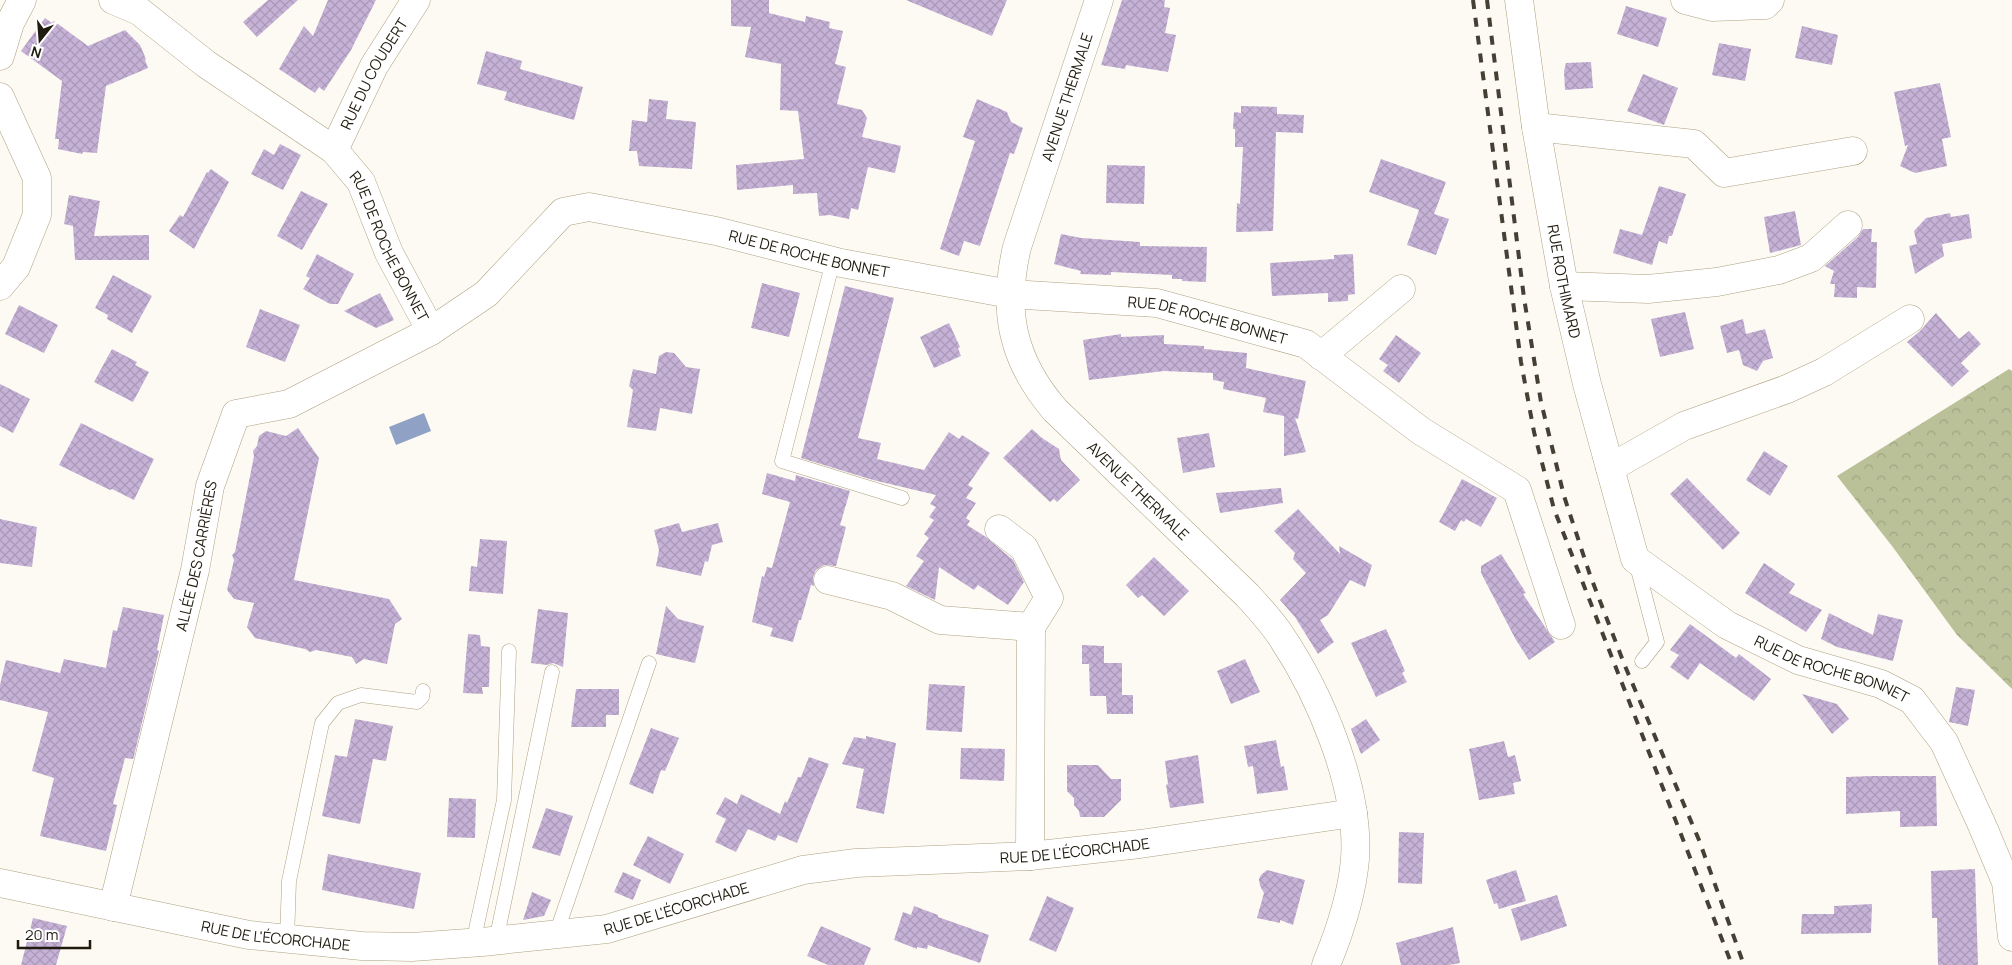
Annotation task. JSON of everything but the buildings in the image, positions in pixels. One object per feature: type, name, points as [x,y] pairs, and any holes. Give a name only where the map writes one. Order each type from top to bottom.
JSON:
[{"type":"street","points":[[0,56],[10,23],[22,0]]},
{"type":"street","name":"RUE DE ROCHE BONNET","points":[[113,0],[139,11],[206,64],[334,150],[361,182],[389,253],[431,331],[486,294],[563,212],[589,207],[716,231],[833,261],[1010,294],[1157,303],[1306,344],[1421,431],[1518,490],[1561,625]]},
{"type":"street","name":"RUE DU COUDERT","points":[[334,150],[374,66],[416,0]]},
{"type":"street","name":"AVENUE THERMALE","points":[[1099,0],[1017,247],[1010,294],[1013,330],[1019,353],[1028,374],[1055,410],[1247,595],[1280,635],[1304,677],[1328,729],[1347,785],[1353,813],[1355,858],[1352,880],[1348,901],[1326,965]]},
{"type":"street","name":"RUE ROTHIMARD","points":[[1519,0],[1536,127],[1564,286],[1587,384],[1635,558]]},
{"type":"street","points":[[1684,0],[1712,7],[1764,5],[1770,0]]},
{"type":"street","points":[[0,97],[37,178],[37,215],[16,267],[0,286]]},
{"type":"street","points":[[1536,127],[1694,144],[1724,173],[1853,151]]},
{"type":"street","points":[[1564,286],[1648,288],[1717,282],[1779,270],[1810,258],[1848,225]]},
{"type":"street","points":[[1321,356],[1401,289]]},
{"type":"street","points":[[1610,468],[1684,426],[1787,389],[1824,372],[1910,320]]},
{"type":"street","name":"ALLÉE DES CARRIÈRES","points":[[112,907],[195,570],[210,486],[236,414],[289,404],[431,331]]},
{"type":"street","points":[[999,529],[1024,548],[1049,598],[1031,627],[1030,856]]},
{"type":"street","name":"RUE DE ROCHE BONNET","points":[[1635,558],[1736,629],[1798,660],[1881,684],[1912,700],[1944,742],[1982,825],[2006,882],[2012,937]]},
{"type":"street","points":[[828,580],[892,596],[940,620],[1031,627]]},
{"type":"street","name":"RUE DE L'ÉCORCHADE","points":[[0,883],[249,935],[362,946],[412,947],[484,942],[607,929],[803,870],[856,863],[1030,856],[1140,844],[1353,813]]},
{"type":"lane","points":[[833,261],[782,461],[902,498]]},
{"type":"lane","points":[[1635,558],[1657,642],[1642,661]]},
{"type":"lane","points":[[484,942],[504,800],[510,651]]},
{"type":"lane","points":[[556,934],[649,663]]},
{"type":"lane","points":[[484,942],[552,672]]},
{"type":"lane","points":[[287,939],[289,881],[322,723],[338,703],[361,694],[417,702],[422,697],[423,691]]},
{"type":"green space","points":[[2009,369],[2012,371],[2012,689],[1957,635],[1892,546],[1837,476]]},
{"type":"water","points":[[424,413],[431,431],[396,445],[389,427]]},
{"type":"railway","points":[[1473,0],[1521,362],[1534,432],[1554,509],[1732,965]]},
{"type":"railway","points":[[1487,0],[1524,298],[1541,402],[1564,496],[1590,575],[1625,666],[1699,840],[1744,965]]}]
